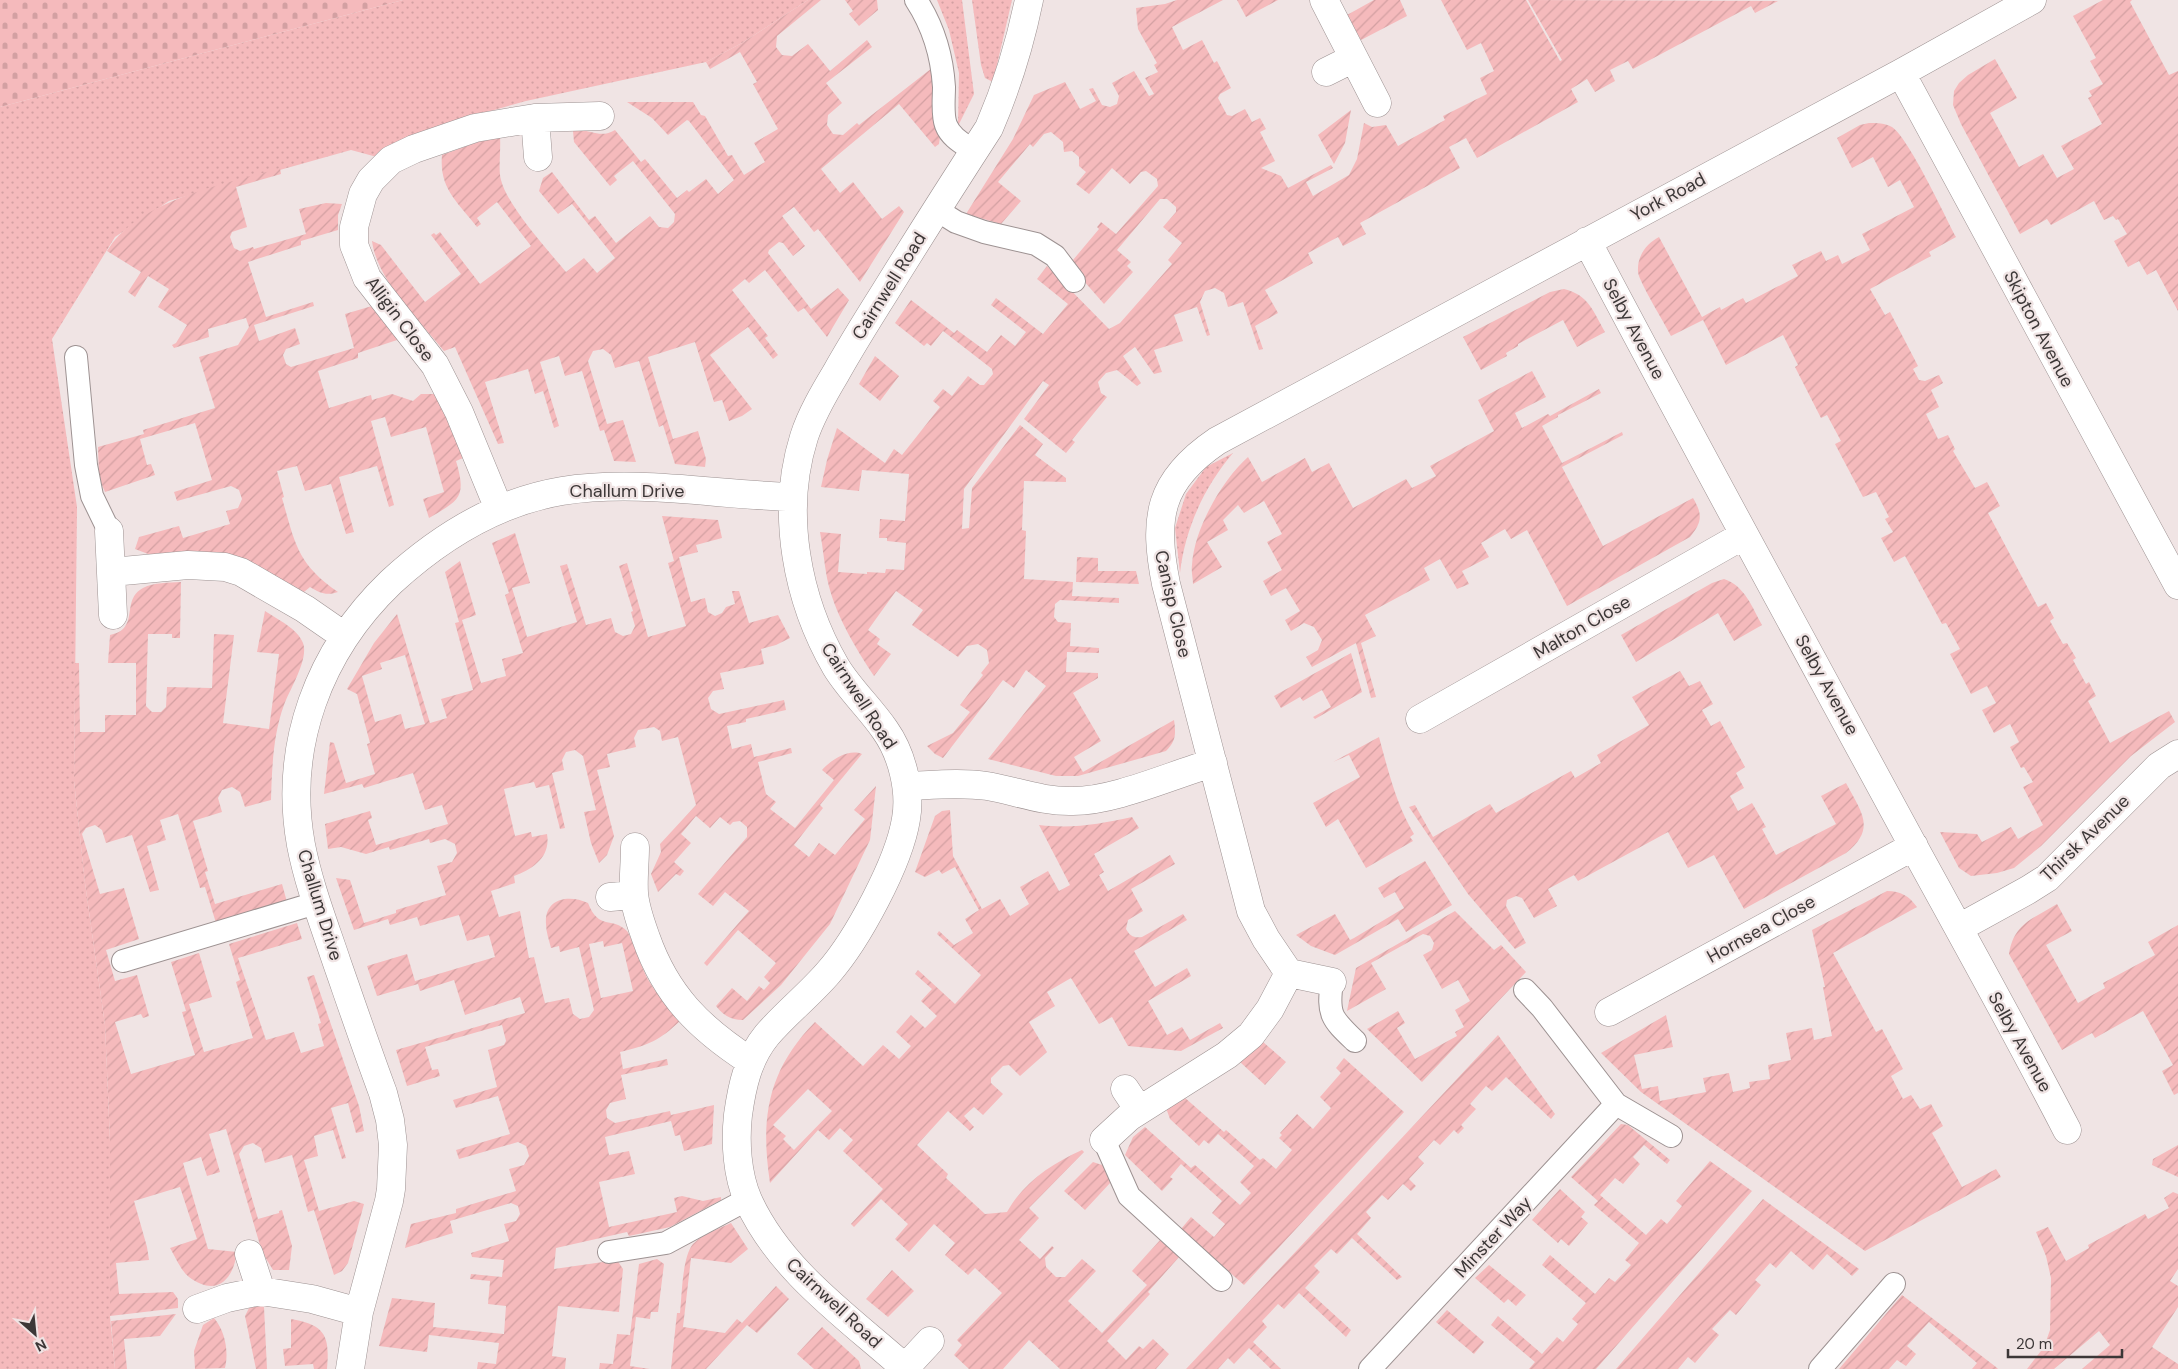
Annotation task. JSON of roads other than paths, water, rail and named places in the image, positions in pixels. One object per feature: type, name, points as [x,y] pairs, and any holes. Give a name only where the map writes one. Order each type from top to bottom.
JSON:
[{"type":"street","name":"Cairnwell Road","points":[[930,1341],[905,1369],[803,1278],[771,1239],[748,1199],[739,1164],[736,1133],[742,1094],[750,1061],[767,1035],[830,971],[854,938],[888,873],[899,846],[906,818],[907,786],[894,745],[887,732],[843,677],[818,634],[804,591],[793,533],[793,498],[804,436],[819,402],[856,338],[989,128],[1004,92],[1029,0]]},
{"type":"street","points":[[1324,0],[1377,102]]},
{"type":"street","name":"York Road","points":[[1303,394],[1901,73],[2032,0]]},
{"type":"street","points":[[1326,72],[1354,58]]},
{"type":"street","name":"Skipton Avenue","points":[[1901,73],[2178,586]]},
{"type":"street","name":"Alligin Close","points":[[499,509],[467,430],[435,365],[367,278],[354,245],[354,227],[363,194],[371,180],[391,160],[414,149],[475,128],[535,118],[600,116]]},
{"type":"street","points":[[535,118],[538,157]]},
{"type":"street","name":"Selby Avenue","points":[[1587,240],[1744,535],[2067,1130]]},
{"type":"street","name":"Canisp Close","points":[[1289,973],[1266,939],[1251,911],[1166,584],[1158,540],[1160,517],[1168,493],[1180,472],[1197,454],[1217,440],[1303,394]]},
{"type":"street","name":"Challum Drive","points":[[350,1369],[359,1312],[389,1201],[393,1167],[390,1120],[383,1093],[316,903],[304,863],[297,812],[300,750],[305,722],[315,694],[344,636],[372,601],[418,558],[466,525],[499,509],[526,499],[588,488],[632,488],[793,498]]},
{"type":"street","points":[[109,531],[113,615]]},
{"type":"street","name":"Malton Close","points":[[1420,719],[1744,535]]},
{"type":"street","points":[[112,572],[188,565],[225,567],[241,572],[305,609],[344,636]]},
{"type":"street","name":"Thirsk Avenue","points":[[1959,928],[2047,878],[2159,766],[2178,754]]},
{"type":"street","points":[[907,786],[956,784],[985,786],[1053,800],[1074,801],[1112,795],[1213,764]]},
{"type":"street","name":"Hornsea Close","points":[[1610,1012],[1914,846]]},
{"type":"street","points":[[635,847],[622,896],[642,928],[651,954],[668,986],[695,1017],[725,1044],[750,1061]]},
{"type":"street","points":[[1104,1140],[1132,1099],[1227,1055],[1250,1035],[1270,1009],[1289,973],[1332,982]]},
{"type":"street","points":[[249,1254],[262,1290]]},
{"type":"street","points":[[197,1309],[227,1298],[262,1290],[359,1312]]},
{"type":"lane","points":[[916,0],[932,29],[937,45],[942,71],[946,125],[956,139],[974,151]]},
{"type":"lane","points":[[937,210],[956,222],[984,232],[1036,244],[1055,256],[1074,281]]},
{"type":"lane","points":[[76,358],[86,466],[92,496],[109,531]]},
{"type":"lane","points":[[123,961],[316,903]]},
{"type":"lane","points":[[1332,982],[1329,1002],[1334,1021],[1355,1041]]},
{"type":"lane","points":[[1525,990],[1542,1008],[1616,1104],[1671,1136]]},
{"type":"lane","name":"Minster Way","points":[[1370,1369],[1616,1104]]},
{"type":"lane","points":[[1104,1140],[1129,1196],[1221,1280]]},
{"type":"lane","points":[[608,1252],[666,1243],[748,1199]]},
{"type":"lane","points":[[1820,1369],[1894,1284]]}]
